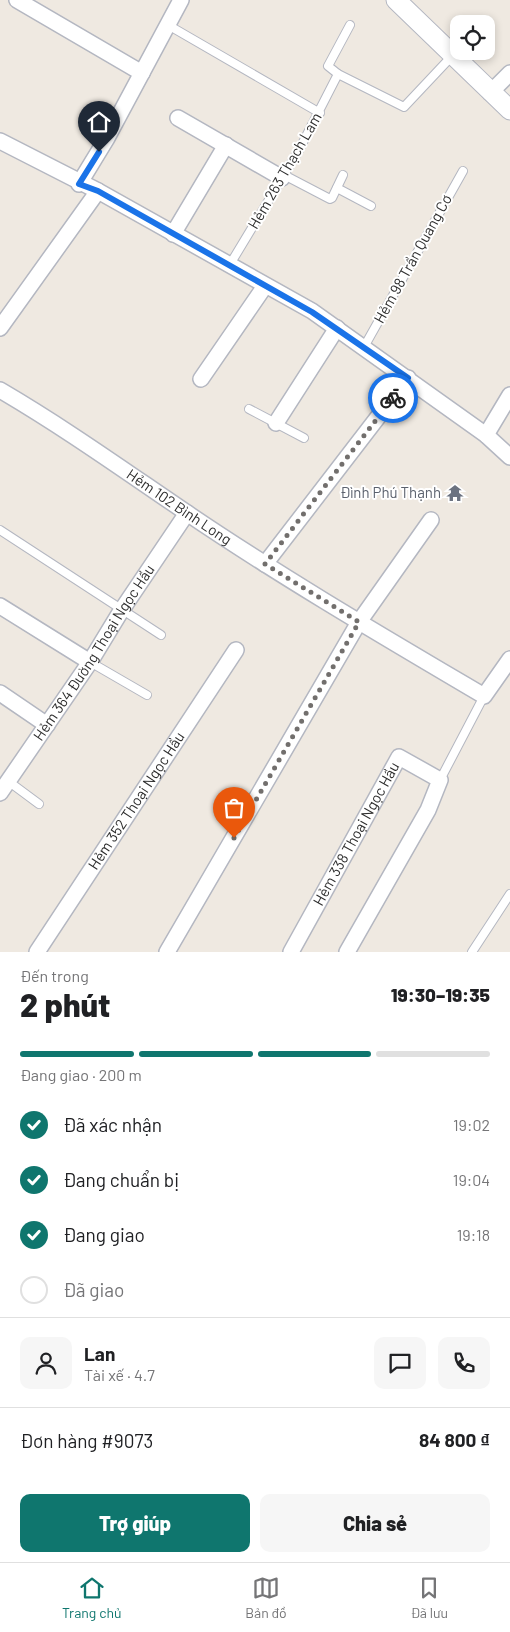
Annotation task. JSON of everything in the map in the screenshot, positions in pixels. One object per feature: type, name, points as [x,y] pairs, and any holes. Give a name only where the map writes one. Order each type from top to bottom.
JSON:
[{"type":"street","points":[[17,0],[142,73]]},
{"type":"street","points":[[79,184],[181,0]]},
{"type":"street","points":[[396,0],[450,50]]},
{"type":"street","points":[[460,60],[490,93],[510,110]]},
{"type":"street","points":[[490,93],[510,72]]},
{"type":"street","points":[[178,118],[283,177]]},
{"type":"street","points":[[0,141],[79,184],[98,191],[337,328],[486,434],[510,457]]},
{"type":"street","points":[[172,234],[226,145]]},
{"type":"street","points":[[0,328],[98,191]]},
{"type":"street","points":[[201,379],[265,286]]},
{"type":"street","points":[[276,423],[337,328]]},
{"type":"street","points":[[265,564],[408,378]]},
{"type":"street","name":"Hẻm 102 Bình Long","points":[[0,390],[60,425],[187,513],[265,564],[484,696]]},
{"type":"street","points":[[486,434],[510,395]]},
{"type":"street","name":"Hẻm 364 Đường Thoại Ngọc Hầu","points":[[4,784],[90,662],[122,610],[187,513]]},
{"type":"street","points":[[167,952],[359,622],[431,520]]},
{"type":"street","points":[[0,606],[90,662]]},
{"type":"street","name":"Hẻm 352 Thoại Ngọc Hầu","points":[[37,952],[236,650]]},
{"type":"street","points":[[484,696],[510,658]]},
{"type":"street","points":[[0,693],[47,725]]},
{"type":"street","name":"Hẻm 338 Thoại Ngọc Hầu","points":[[290,952],[399,757],[440,780]]},
{"type":"street","points":[[347,952],[428,810],[440,780]]},
{"type":"lane","points":[[168,25],[320,112]]},
{"type":"lane","points":[[350,25],[328,66],[338,74],[404,107],[450,58]]},
{"type":"lane","name":"Hẻm 263 Thạch Lam","points":[[229,266],[320,112],[338,74]]},
{"type":"lane","name":"Hẻm 98 Trần Quang Cơ","points":[[364,347],[463,171]]},
{"type":"lane","points":[[283,177],[330,199],[343,175]]},
{"type":"lane","points":[[337,188],[371,206]]},
{"type":"lane","points":[[249,409],[304,438]]},
{"type":"lane","points":[[0,530],[161,635]]},
{"type":"lane","points":[[90,662],[147,695]]},
{"type":"lane","points":[[440,780],[484,696]]},
{"type":"lane","points":[[4,784],[39,804]]},
{"type":"lane","points":[[472,952],[510,894]]},
{"type":"way so far","points":[[234,838],[359,622],[265,564],[393,398]]},
{"type":"place","name":"Đình Phú Thạnh","points":[[455,493]]},
{"type":"route","points":[[99,152],[79,184],[98,191],[337,328],[408,378],[393,398]]}]
